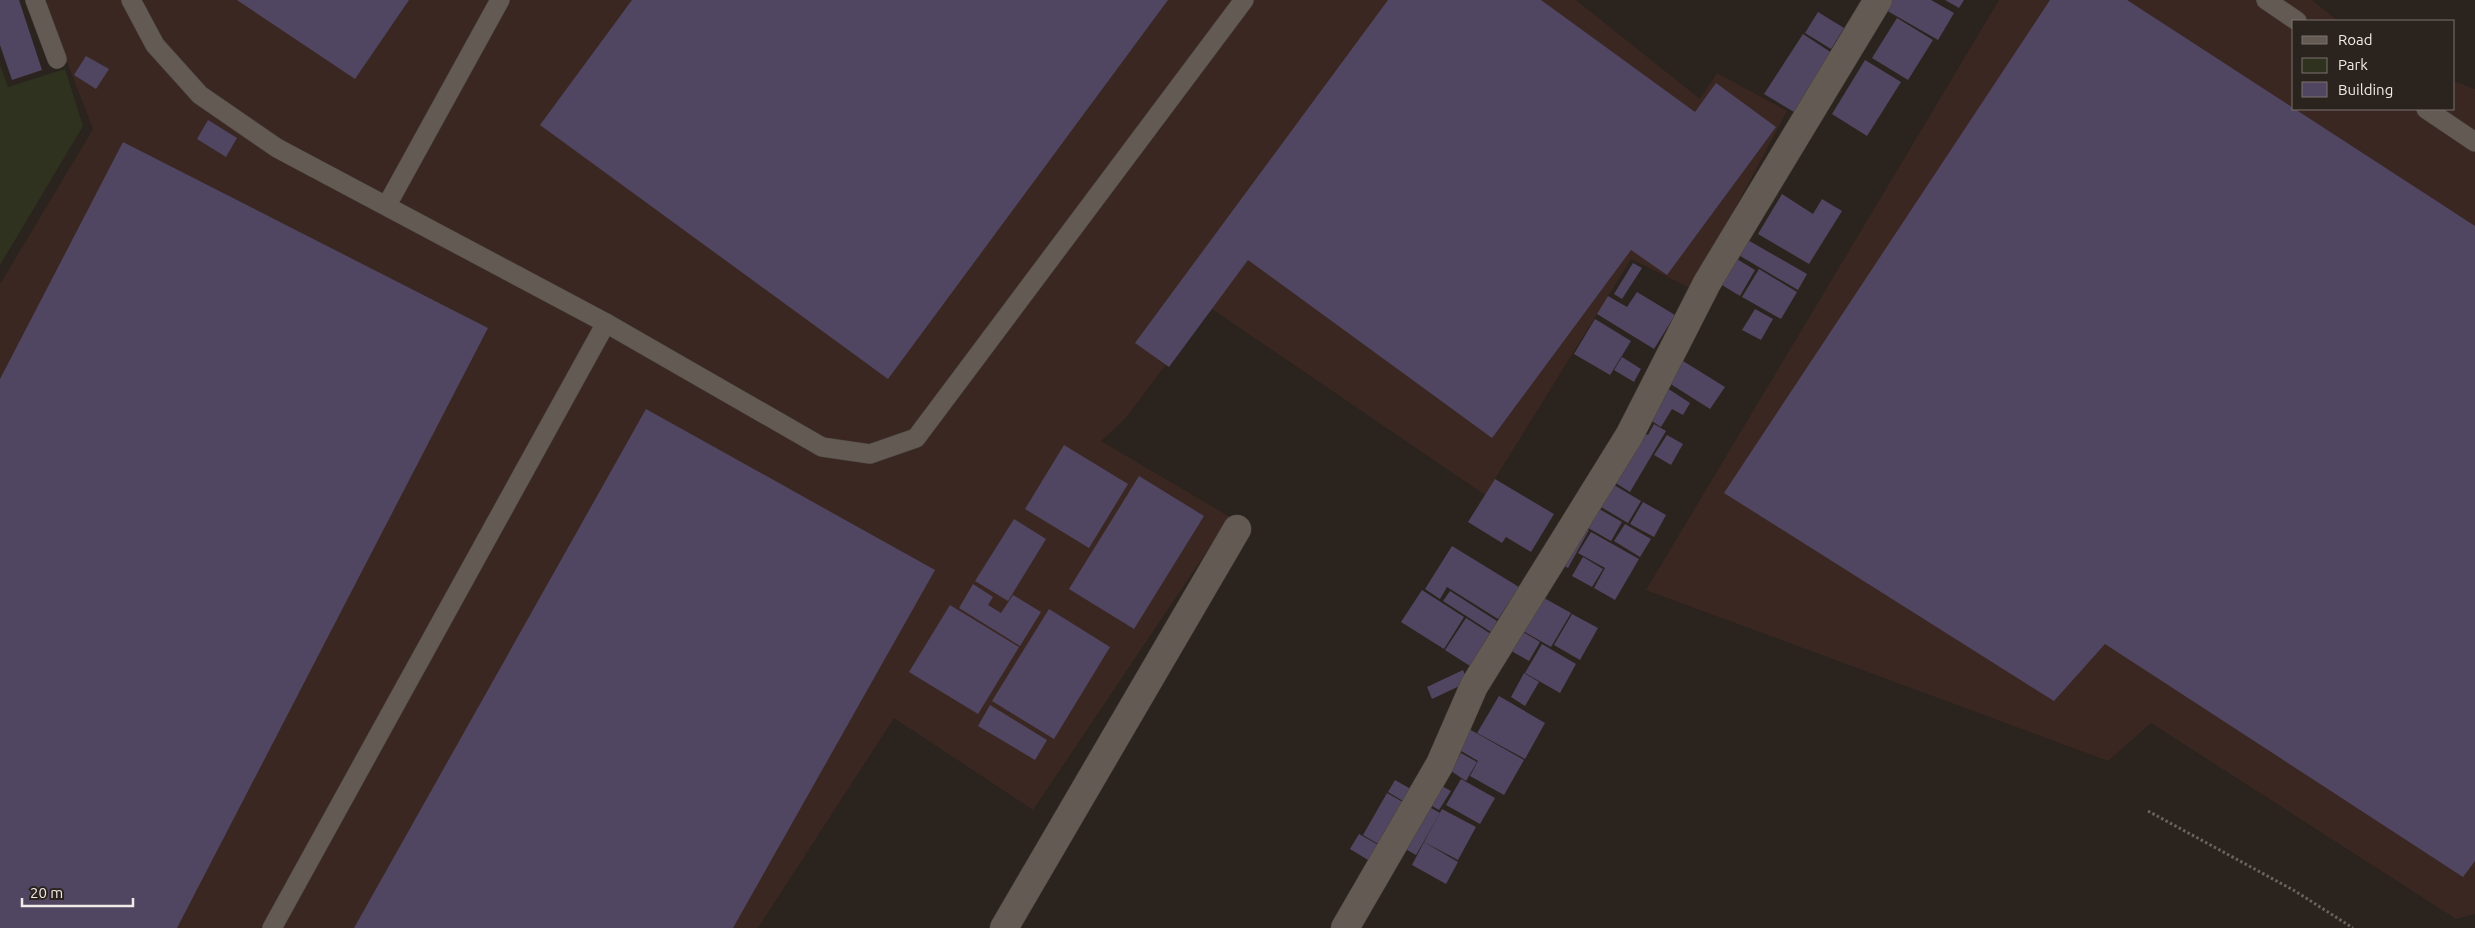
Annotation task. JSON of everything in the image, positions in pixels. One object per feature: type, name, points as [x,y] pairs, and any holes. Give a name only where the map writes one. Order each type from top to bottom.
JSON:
[{"type":"street","points":[[1345,928],[1440,764],[1474,686],[1629,436],[1707,282],[1878,0]]},
{"type":"street","points":[[1004,928],[1237,529]]},
{"type":"lane","points":[[35,0],[57,59]]},
{"type":"lane","points":[[131,0],[154,45],[200,95],[277,148],[606,322],[822,447],[870,454],[916,438],[1244,0]]},
{"type":"lane","points":[[387,205],[500,0]]},
{"type":"lane","points":[[2266,0],[2296,20]]},
{"type":"lane","points":[[2427,110],[2475,142]]},
{"type":"lane","points":[[272,928],[606,322]]},
{"type":"path","points":[[2148,811],[2295,890],[2353,928]]},
{"type":"shaded area","points":[[43,0],[1576,0],[1700,99],[1717,73],[1787,111],[1692,289],[1631,259],[1485,495],[1209,307],[1125,419],[1101,441],[1230,517],[1033,810],[894,718],[758,928],[0,928],[0,284],[93,129]]},
{"type":"shaded area","points":[[1999,0],[2312,0],[2337,20],[2292,20],[2292,110],[2455,110],[2455,81],[2475,89],[2475,914],[2456,919],[2151,723],[2108,761],[1646,590]]},
{"type":"green space","points":[[0,65],[8,87],[65,69],[83,126],[0,265]]},
{"type":"building","points":[[0,0],[19,0],[42,70],[12,80],[0,45]]},
{"type":"building","points":[[237,0],[409,0],[355,79]]},
{"type":"building","points":[[632,0],[1168,0],[888,379],[540,125]]},
{"type":"building","points":[[1388,0],[1541,0],[1695,112],[1716,83],[1776,127],[1667,275],[1631,250],[1492,438],[1248,260],[1169,367],[1135,343]]},
{"type":"building","points":[[1890,0],[1931,0],[1954,13],[1938,40],[1884,9]]},
{"type":"building","points":[[1945,0],[1964,0],[1959,8]]},
{"type":"building","points":[[2050,0],[2127,0],[2292,107],[2292,110],[2296,110],[2475,226],[2475,861],[2463,877],[2105,644],[2054,701],[1724,493]]},
{"type":"building","points":[[1818,12],[1844,28],[1831,49],[1805,33]]},
{"type":"building","points":[[1897,18],[1933,40],[1908,80],[1872,58]]},
{"type":"building","points":[[1803,34],[1832,53],[1794,112],[1764,94]]},
{"type":"building","points":[[86,56],[109,69],[96,89],[74,75]]},
{"type":"building","points":[[1865,60],[1901,82],[1867,136],[1832,114]]},
{"type":"building","points":[[208,120],[237,138],[226,157],[197,139]]},
{"type":"building","points":[[123,142],[488,328],[177,928],[0,928],[0,379]]},
{"type":"building","points":[[1782,194],[1813,214],[1822,199],[1842,211],[1809,264],[1758,234]]},
{"type":"building","points":[[1739,235],[1807,274],[1798,290],[1730,250]]},
{"type":"building","points":[[1732,256],[1755,270],[1740,296],[1717,282]]},
{"type":"building","points":[[1633,263],[1642,268],[1622,299],[1614,294]]},
{"type":"building","points":[[1759,269],[1797,292],[1781,319],[1742,297]]},
{"type":"building","points":[[1637,292],[1675,315],[1654,349],[1597,314],[1608,296],[1627,307]]},
{"type":"building","points":[[1755,309],[1773,319],[1761,340],[1742,330]]},
{"type":"building","points":[[1595,319],[1631,341],[1610,375],[1574,354]]},
{"type":"building","points":[[1622,357],[1641,369],[1634,382],[1614,370]]},
{"type":"building","points":[[1683,361],[1725,387],[1710,409],[1669,383]]},
{"type":"building","points":[[1664,386],[1690,403],[1683,415],[1672,409],[1661,427],[1644,416]]},
{"type":"building","points":[[646,409],[935,570],[733,928],[354,928]]},
{"type":"building","points":[[1654,424],[1666,431],[1630,492],[1611,480],[1641,431],[1648,435]]},
{"type":"building","points":[[1667,435],[1683,444],[1671,465],[1654,455]]},
{"type":"building","points":[[1064,445],[1128,484],[1089,548],[1025,509]]},
{"type":"building","points":[[1139,476],[1204,516],[1134,629],[1069,589]]},
{"type":"building","points":[[1495,479],[1554,514],[1531,552],[1506,537],[1502,543],[1468,522]]},
{"type":"building","points":[[1609,482],[1641,501],[1628,523],[1596,504]]},
{"type":"building","points":[[1643,502],[1666,515],[1654,537],[1630,524]]},
{"type":"building","points":[[1594,506],[1622,522],[1611,541],[1583,525]]},
{"type":"building","points":[[1014,519],[1046,539],[1008,601],[975,581]]},
{"type":"building","points":[[1577,523],[1589,530],[1568,568],[1555,561]]},
{"type":"building","points":[[1625,524],[1651,539],[1640,557],[1614,541]]},
{"type":"building","points":[[1591,532],[1639,559],[1615,600],[1594,588],[1605,568],[1578,553]]},
{"type":"building","points":[[1452,546],[1519,587],[1498,619],[1447,587],[1440,599],[1425,589]]},
{"type":"building","points":[[1583,557],[1603,569],[1592,587],[1572,576]]},
{"type":"building","points":[[973,584],[993,597],[988,605],[1001,613],[1013,595],[1041,612],[1020,646],[959,608]]},
{"type":"building","points":[[1422,590],[1464,617],[1444,649],[1401,622]]},
{"type":"building","points":[[1450,591],[1497,621],[1491,632],[1443,601]]},
{"type":"building","points":[[1535,593],[1571,613],[1551,647],[1516,627]]},
{"type":"building","points":[[950,605],[1019,647],[978,714],[909,672]]},
{"type":"building","points":[[1049,609],[1110,647],[1054,739],[992,701]]},
{"type":"building","points":[[1572,614],[1598,628],[1580,660],[1554,645]]},
{"type":"building","points":[[1466,618],[1491,634],[1470,666],[1445,650]]},
{"type":"building","points":[[1515,627],[1540,642],[1529,661],[1504,647]]},
{"type":"building","points":[[1542,644],[1576,664],[1560,693],[1525,673]]},
{"type":"building","points":[[1463,670],[1468,682],[1432,699],[1427,687]]},
{"type":"building","points":[[1524,673],[1539,682],[1525,706],[1511,697]]},
{"type":"building","points":[[1499,696],[1545,723],[1525,759],[1477,733]]},
{"type":"building","points":[[990,705],[1047,740],[1035,760],[978,726]]},
{"type":"building","points":[[1462,725],[1524,760],[1504,795],[1470,776],[1478,761],[1451,745]]},
{"type":"building","points":[[1461,753],[1477,762],[1466,781],[1451,771]]},
{"type":"building","points":[[1461,779],[1495,798],[1480,824],[1446,805]]},
{"type":"building","points":[[1395,780],[1416,792],[1408,804],[1388,792]]},
{"type":"building","points":[[1436,783],[1451,791],[1439,810],[1425,802]]},
{"type":"building","points":[[1387,793],[1410,806],[1385,848],[1363,835]]},
{"type":"building","points":[[1424,804],[1440,813],[1416,855],[1400,846]]},
{"type":"building","points":[[1442,809],[1476,827],[1458,860],[1424,842]]},
{"type":"building","points":[[1359,834],[1382,847],[1373,863],[1350,849]]},
{"type":"building","points":[[1424,842],[1458,862],[1446,884],[1412,865]]}]
